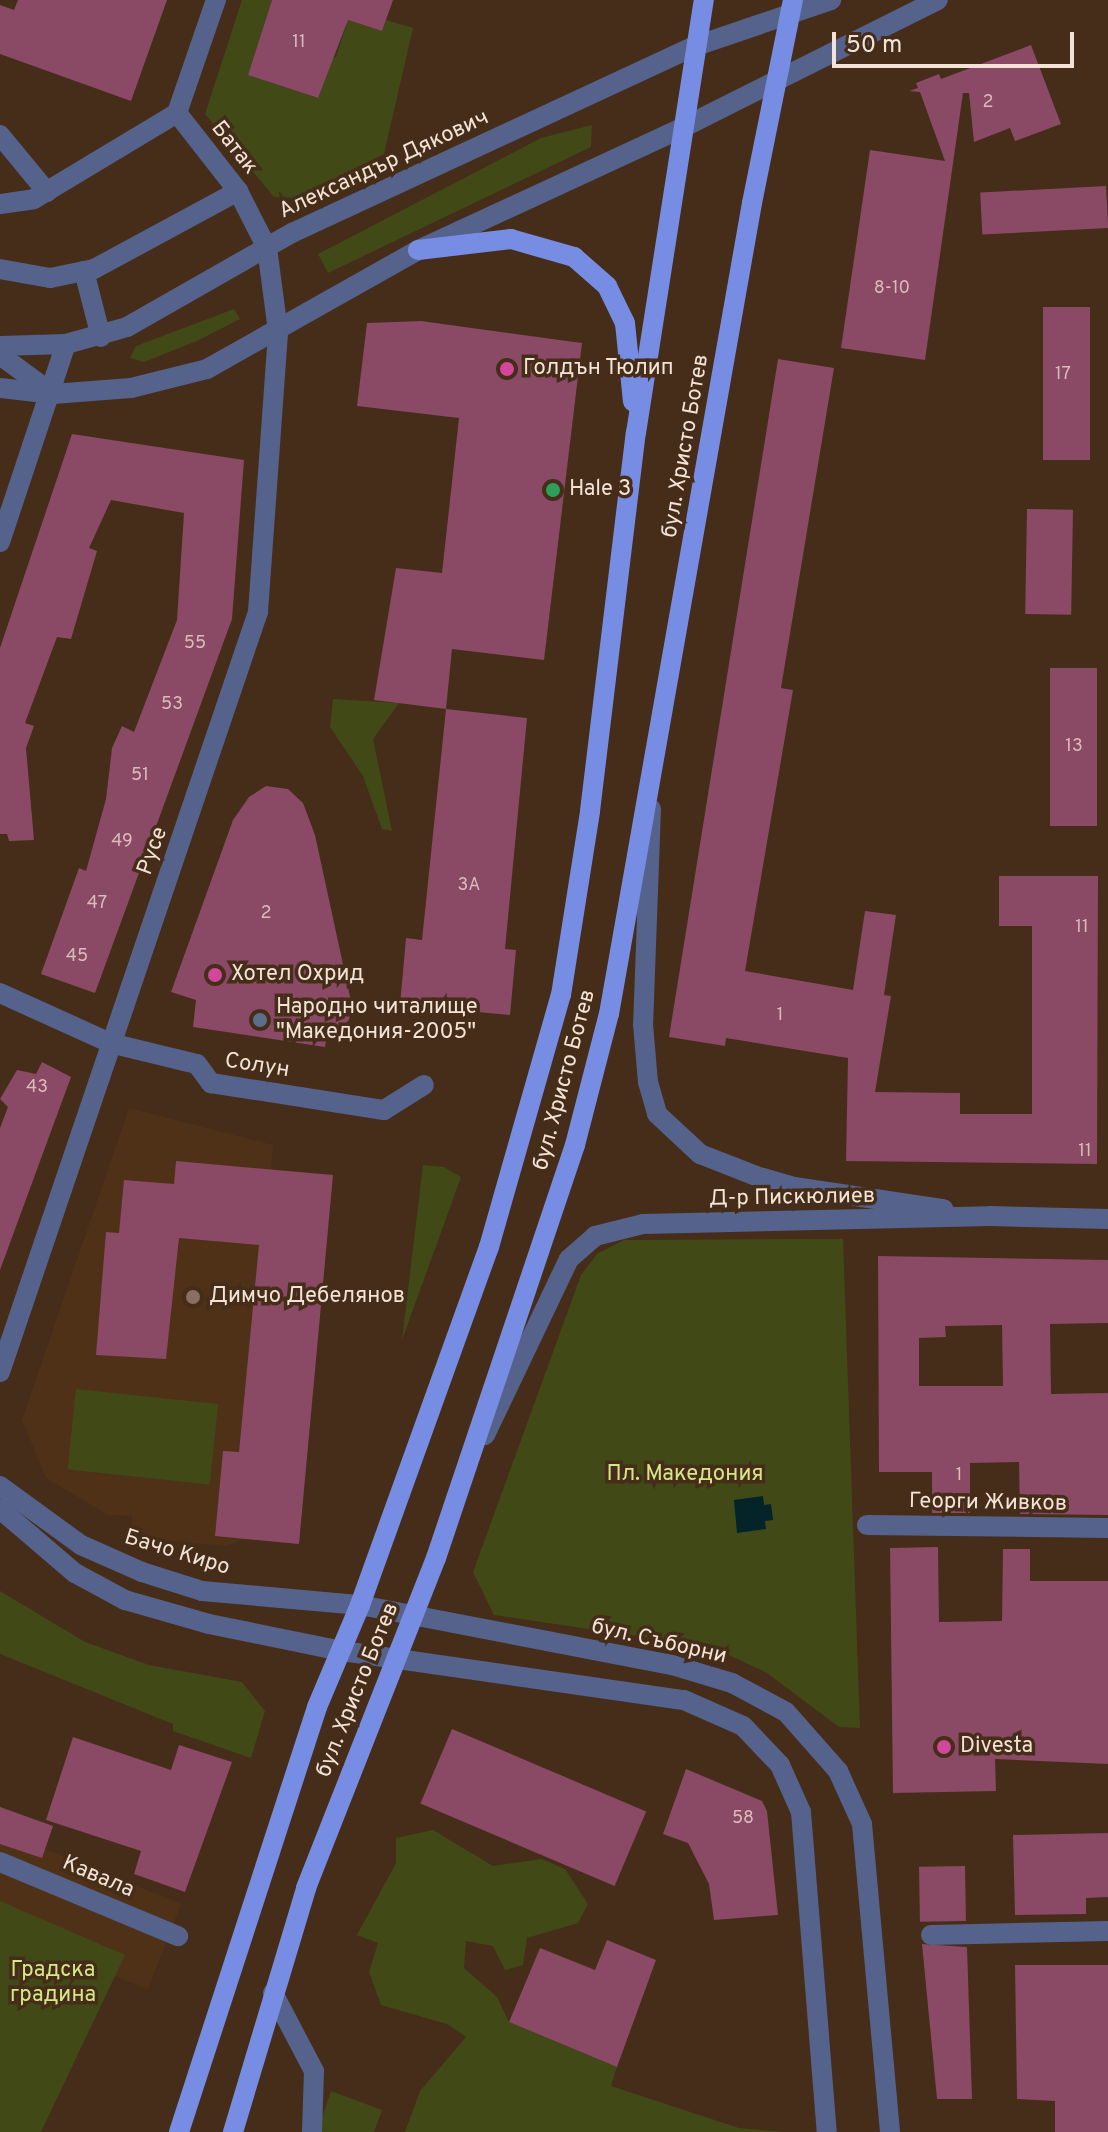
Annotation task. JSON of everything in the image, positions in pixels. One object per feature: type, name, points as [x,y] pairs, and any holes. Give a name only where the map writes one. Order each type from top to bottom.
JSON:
[{"type":"main road","name":"бул. Христо Ботев","points":[[179,2132],[317,1707],[360,1605],[489,1247],[561,995],[590,811],[636,433],[693,47],[704,0]]},
{"type":"main road","name":"бул. Христо Ботев","points":[[233,2132],[306,1888],[466,1474],[575,1145],[609,1014],[775,79],[791,8]]},
{"type":"main road","points":[[418,250],[511,239],[574,257],[594,272],[607,286],[625,323],[636,433]]},
{"type":"street","points":[[0,204],[22,203],[47,192],[177,113],[216,0]]},
{"type":"street","name":"Александър Дякович","points":[[0,346],[66,344],[101,337],[267,248],[693,47],[791,8],[831,0]]},
{"type":"street","points":[[0,388],[53,394],[131,388],[207,369],[418,250],[682,128],[938,0]]},
{"type":"street","name":"Батак","points":[[177,113],[238,191],[267,248],[278,331]]},
{"type":"street","points":[[0,135],[47,192]]},
{"type":"street","points":[[0,269],[50,278],[84,271],[238,191]]},
{"type":"street","points":[[84,271],[101,337]]},
{"type":"street","name":"Русе","points":[[0,1372],[110,1043],[227,716],[258,612],[278,331]]},
{"type":"street","points":[[0,542],[53,394],[66,344]]},
{"type":"street","points":[[0,355],[53,394]]},
{"type":"street","name":"Д-р Пискюлиев","points":[[652,784],[643,1024],[648,1082],[657,1114],[700,1154],[756,1176],[794,1187],[990,1216]]},
{"type":"street","name":"Солун","points":[[0,993],[110,1043],[197,1064],[211,1083],[384,1110],[424,1085]]},
{"type":"street","name":"Д-р Пискюлиев","points":[[466,1474],[569,1259],[595,1236],[643,1224],[990,1216],[1108,1219]]},
{"type":"street","name":"Бачо Киро","points":[[0,1486],[81,1545],[142,1572],[202,1591],[360,1605]]},
{"type":"street","points":[[0,1509],[75,1573],[125,1600],[209,1624],[342,1651],[684,1700],[743,1726],[780,1765],[801,1812],[827,2132]]},
{"type":"street","name":"Георги Живков","points":[[867,1525],[1108,1528]]},
{"type":"street","name":"бул. Съборни","points":[[360,1605],[672,1665],[732,1683],[786,1712],[814,1739],[838,1771],[862,1824],[890,2132]]},
{"type":"street","name":"Кавала","points":[[0,1862],[178,1936]]},
{"type":"street","points":[[931,1935],[1108,1931]]},
{"type":"street","points":[[273,1993],[314,2071],[312,2132]]},
{"type":"shaded area","name":"Димчо Дебелянов","points":[[129,1108],[273,1145],[271,1170],[333,1175],[299,1544],[245,1539],[225,1546],[132,1537],[132,1516],[108,1515],[46,1478],[22,1420]]},
{"type":"shaded area","points":[[0,1831],[181,1904],[148,1989],[0,1932]]},
{"type":"green space","points":[[242,0],[272,0],[248,75],[317,98],[327,55],[336,57],[346,26],[332,15],[382,31],[386,20],[413,28],[384,154],[297,198],[274,197],[205,114]]},
{"type":"green space","points":[[592,125],[591,147],[328,273],[318,254],[541,138]]},
{"type":"green space","points":[[234,309],[240,319],[199,340],[144,362],[130,358],[136,346]]},
{"type":"green space","points":[[333,699],[399,703],[373,739],[392,831],[382,829],[363,776],[330,727]]},
{"type":"green space","points":[[423,1165],[444,1167],[461,1177],[402,1340]]},
{"type":"green space","name":"Пл. Македония","points":[[843,1239],[860,1728],[839,1727],[767,1673],[729,1655],[676,1642],[494,1615],[473,1572],[581,1275],[597,1254],[624,1240]]},
{"type":"green space","points":[[76,1389],[218,1404],[210,1485],[68,1470]]},
{"type":"green space","points":[[0,1591],[85,1642],[149,1665],[242,1682],[265,1711],[251,1758],[173,1731],[173,1724],[0,1654]]},
{"type":"green space","points":[[433,1830],[493,1866],[542,1859],[565,1869],[588,1904],[578,1923],[527,1938],[523,1965],[505,1970],[493,1946],[466,1941],[464,1968],[497,1997],[509,2022],[617,2067],[611,2086],[739,2128],[786,2132],[405,2132],[420,2091],[466,2037],[447,2024],[381,2005],[369,1972],[378,1943],[357,1935],[396,1863],[396,1838]]},
{"type":"green space","name":"Градска градина","points":[[0,1901],[125,1955],[41,2132],[0,2132]]},
{"type":"green space","points":[[331,2091],[382,2110],[374,2132],[317,2132]]},
{"type":"water","points":[[763,1496],[764,1505],[771,1504],[773,1520],[765,1521],[766,1529],[737,1533],[734,1500]]},
{"type":"building","points":[[18,0],[167,0],[131,101],[0,54],[0,5],[14,10]]},
{"type":"building","points":[[272,0],[393,0],[382,31],[348,20],[318,98],[248,75]]},
{"type":"building","points":[[1031,45],[1061,124],[1015,141],[1010,128],[974,142],[969,93],[963,93],[925,360],[841,348],[870,150],[945,161],[920,92],[909,91],[918,88],[916,83],[939,74],[941,79]]},
{"type":"building","points":[[1106,186],[1108,228],[982,235],[980,193]]},
{"type":"building","points":[[1043,307],[1090,307],[1090,460],[1043,460]]},
{"type":"building","points":[[421,321],[582,343],[544,660],[452,649],[446,709],[374,700],[396,568],[442,573],[459,418],[357,406],[367,323]]},
{"type":"building","points":[[778,359],[834,368],[781,688],[793,690],[745,971],[853,990],[865,911],[896,915],[884,995],[891,996],[875,1092],[960,1093],[960,1114],[1032,1114],[1032,926],[999,926],[999,876],[1098,876],[1097,1164],[846,1161],[848,1058],[726,1038],[725,1046],[669,1037]]},
{"type":"building","points":[[72,434],[244,460],[232,619],[95,993],[41,974],[79,868],[86,871],[106,799],[112,748],[122,726],[134,732],[177,620],[184,513],[111,500],[89,548],[97,551],[71,639],[57,637],[25,723],[34,726],[26,748],[34,840],[9,841],[7,834],[0,834],[0,648]]},
{"type":"building","points":[[1027,509],[1073,510],[1071,615],[1025,614]]},
{"type":"building","points":[[1050,668],[1097,668],[1097,826],[1050,826]]},
{"type":"building","points":[[446,709],[527,718],[505,949],[516,950],[510,1015],[400,1005],[406,938],[422,940]]},
{"type":"building","points":[[266,786],[288,789],[303,803],[315,835],[352,1006],[349,1020],[339,1030],[328,1029],[325,1047],[193,1027],[196,1000],[171,992],[233,820],[249,797]]},
{"type":"building","points":[[42,1062],[71,1077],[0,1270],[0,1128],[8,1107],[0,1099],[17,1070],[36,1074]]},
{"type":"building","points":[[176,1161],[333,1175],[299,1544],[215,1536],[223,1451],[239,1452],[259,1245],[179,1238],[166,1359],[96,1355],[106,1232],[119,1233],[124,1180],[174,1184]]},
{"type":"building","points":[[878,1256],[1108,1260],[1108,1323],[1050,1324],[1051,1394],[1108,1393],[1108,1515],[1020,1514],[1019,1462],[970,1463],[970,1513],[932,1513],[932,1472],[879,1472]],"holes":[[[1002,1325],[1003,1386],[919,1386],[919,1338],[946,1337],[945,1326]]]},
{"type":"building","points":[[938,1547],[939,1622],[1002,1621],[1003,1549],[1030,1549],[1030,1581],[1108,1581],[1108,1764],[995,1759],[996,1791],[893,1793],[890,1548]]},
{"type":"building","points":[[452,1729],[646,1811],[615,1886],[420,1804]]},
{"type":"building","points":[[73,1737],[171,1770],[179,1745],[232,1762],[185,1892],[134,1874],[141,1851],[46,1820]]},
{"type":"building","points":[[686,1769],[762,1801],[767,1811],[778,1915],[714,1920],[709,1884],[688,1843],[663,1834]]},
{"type":"building","points":[[0,1807],[53,1826],[42,1858],[0,1844]]},
{"type":"building","points":[[1108,1833],[1108,1897],[1086,1898],[1086,1914],[1015,1915],[1013,1835]]},
{"type":"building","points":[[965,1866],[966,1921],[920,1922],[919,1867]]},
{"type":"building","points":[[607,1940],[656,1960],[617,2067],[509,2022],[540,1948],[595,1970]]},
{"type":"building","points":[[922,1944],[967,1947],[972,2099],[937,2099]]},
{"type":"building","points":[[1015,1965],[1108,1965],[1108,2132],[1055,2132],[1055,2101],[1017,2099]]},
{"type":"place","name":"Голдън Тюлип","points":[[507,369]]},
{"type":"place","name":"Hale 3","points":[[553,490]]},
{"type":"place","name":"Хотел Охрид","points":[[215,975]]},
{"type":"place","name":"Народно читалище \"Македония-2005\"","points":[[260,1020]]},
{"type":"place","name":"Димчо Дебелянов","points":[[193,1297]]},
{"type":"place","name":"Divesta","points":[[944,1747]]}]
